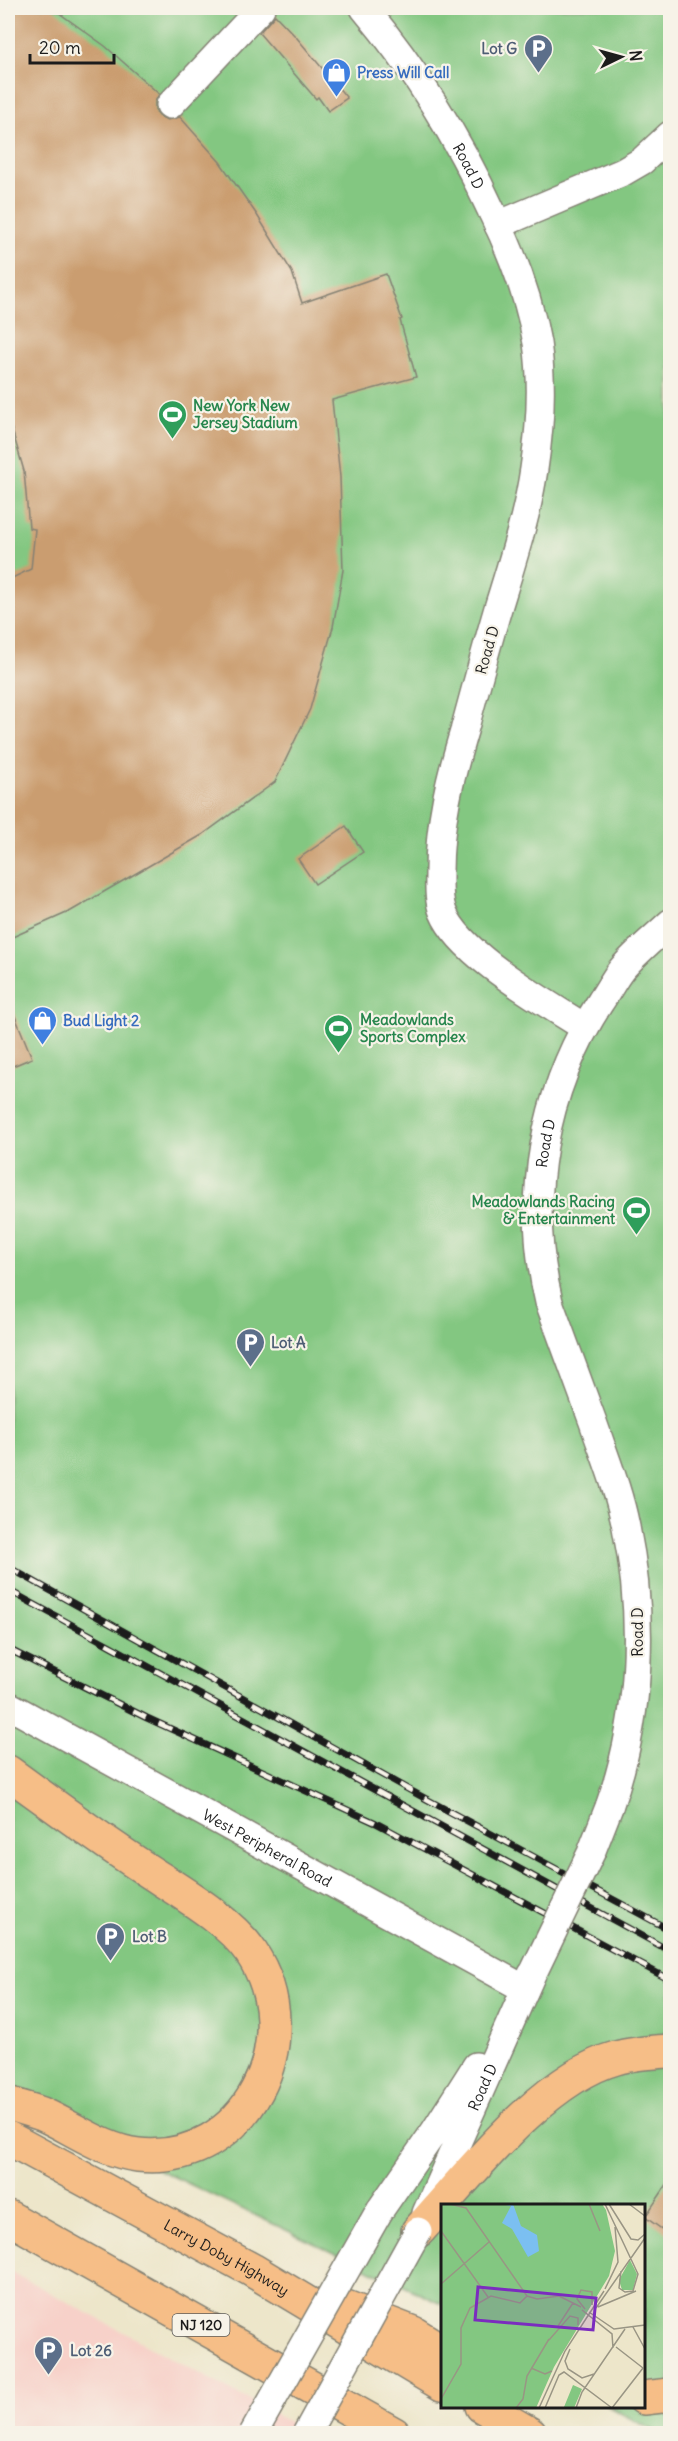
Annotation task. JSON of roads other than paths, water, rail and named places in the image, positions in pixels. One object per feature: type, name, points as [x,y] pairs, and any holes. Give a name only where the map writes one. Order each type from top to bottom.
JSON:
[{"type":"highway","points":[[8,1772],[108,1844],[228,1925],[251,1951],[260,1968],[271,2003],[274,2025],[268,2067],[261,2086],[250,2104],[220,2133],[186,2150],[154,2155],[137,2155],[120,2151],[88,2138],[42,2114],[8,2103]]},
{"type":"highway","points":[[442,2204],[527,2113],[573,2076],[616,2058],[670,2051]]},
{"type":"highway","name":"Larry Doby Highway","points":[[8,2138],[252,2270],[441,2383]]},
{"type":"highway","points":[[418,2230],[441,2205]]},
{"type":"highway","name":"NJ 120","points":[[8,2217],[394,2433]]},
{"type":"highway","points":[[252,2270],[413,2333],[441,2350]]},
{"type":"highway","points":[[645,2398],[670,2395]]},
{"type":"highway","points":[[486,2408],[530,2433]]},
{"type":"street","points":[[170,105],[261,8]]},
{"type":"street","name":"Road D","points":[[306,2433],[418,2230],[530,1979],[591,1853],[625,1757],[634,1692],[638,1624],[635,1582],[626,1525],[617,1492],[549,1302],[543,1275],[538,1228],[540,1171],[546,1133],[555,1097],[584,1027],[505,976],[478,954],[449,924],[442,910],[439,890],[439,841],[453,764],[524,524],[534,468],[537,434],[539,368],[537,343],[525,295],[498,225],[450,128],[399,51],[364,8]]},
{"type":"street","points":[[498,225],[623,172],[642,160],[670,135]]},
{"type":"street","points":[[584,1027],[621,970],[670,923]]},
{"type":"street","name":"West Peripheral Road","points":[[8,1706],[530,1979]]},
{"type":"street","points":[[253,2433],[380,2211],[434,2132],[530,1979]]},
{"type":"railway","points":[[8,1567],[404,1787],[670,1930]]},
{"type":"railway","points":[[8,1590],[670,1951]]},
{"type":"railway","points":[[8,1649],[147,1718],[376,1823],[670,1980]]},
{"type":"place","name":"Lot G","points":[[538,74]]},
{"type":"place","name":"Press Will Call","points":[[336,98]]},
{"type":"place","name":"New York New Jersey Stadium","points":[[172,440]]},
{"type":"place","name":"Bud Light 2","points":[[42,1046]]},
{"type":"place","name":"Meadowlands Sports Complex","points":[[339,1054]]},
{"type":"place","name":"Meadowlands Racing & Entertainment","points":[[636,1236]]},
{"type":"place","name":"Lot A","points":[[250,1368]]},
{"type":"place","name":"Lot B","points":[[111,1962]]},
{"type":"place","name":"Lot 26","points":[[49,2376]]}]
